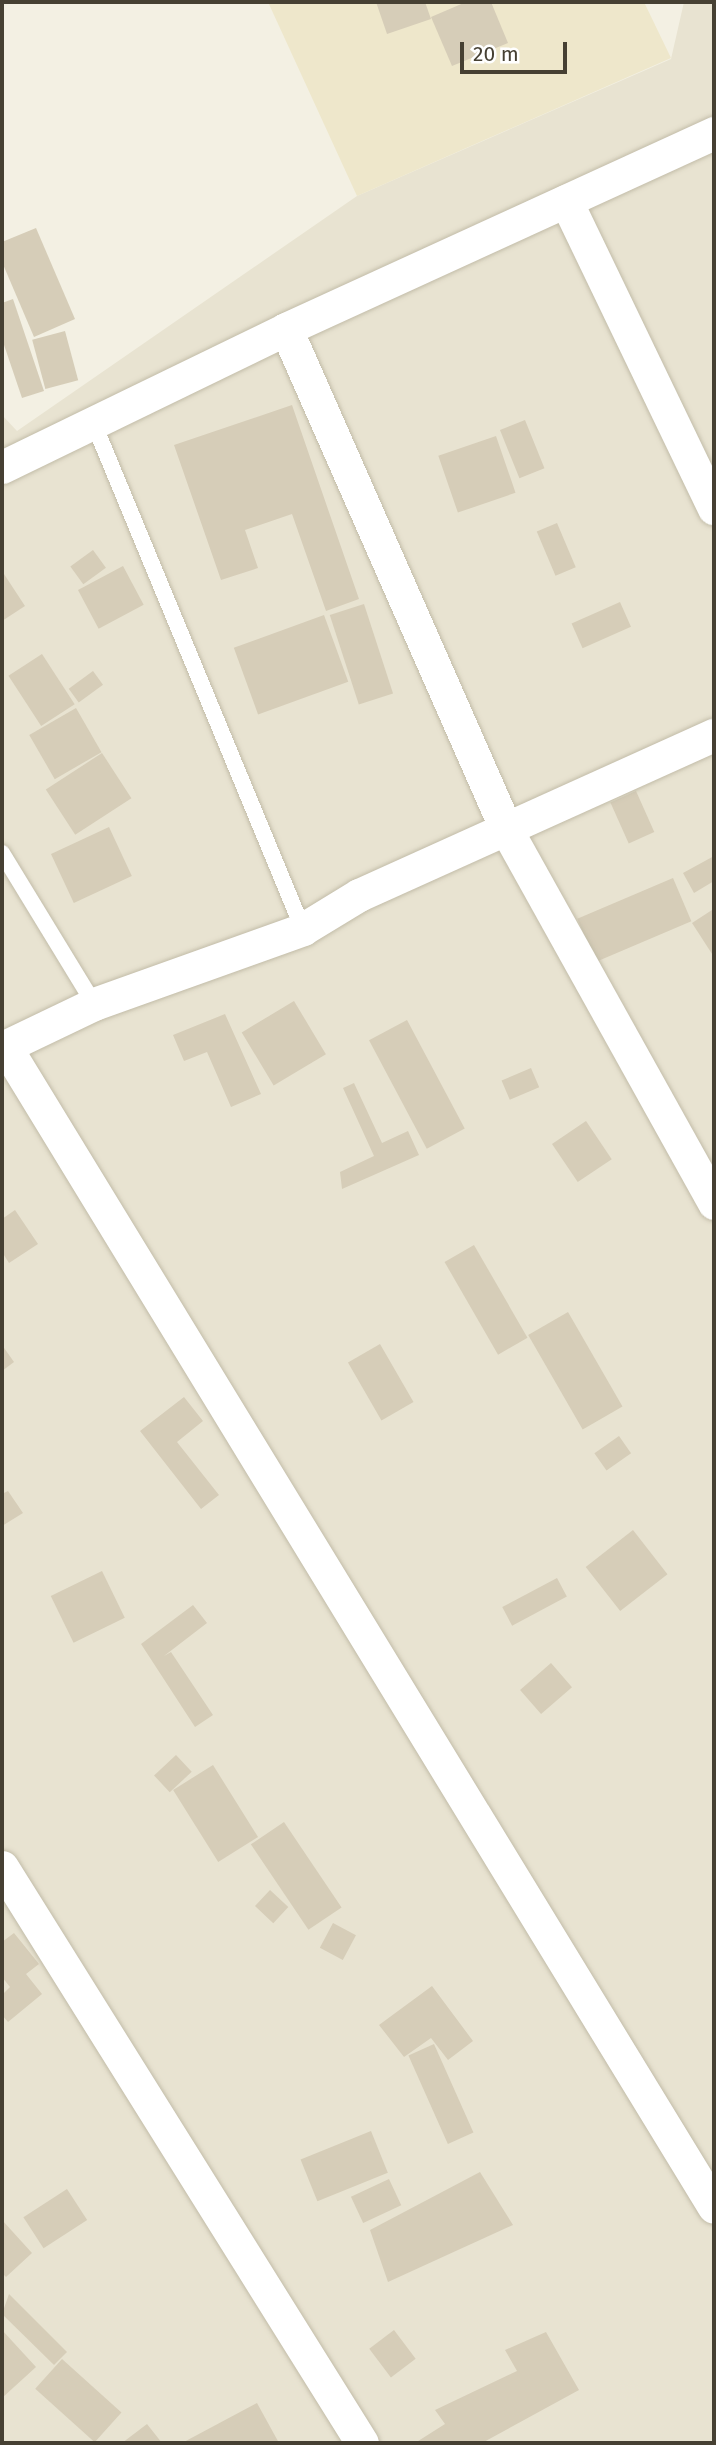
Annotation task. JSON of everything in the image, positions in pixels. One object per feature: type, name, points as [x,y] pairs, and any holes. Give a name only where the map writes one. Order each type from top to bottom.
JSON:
[{"type":"street","points":[[2,467],[286,329],[714,134]]},
{"type":"street","points":[[566,201],[714,508]]},
{"type":"street","points":[[286,329],[506,829],[714,1203]]},
{"type":"street","points":[[714,735],[359,895],[303,929],[94,1004],[4,1047],[714,2207]]},
{"type":"street","points":[[2,1867],[362,2443]]},
{"type":"lane","points":[[94,424],[303,929]]},
{"type":"lane","points":[[2,853],[94,1004]]},
{"type":"shaded area","points":[[268,2],[644,2],[671,58],[357,196]]},
{"type":"shaded area","points":[[684,2],[714,2],[714,2443],[2,2443],[2,415],[17,431],[357,196],[671,59]]},
{"type":"building","points":[[376,2],[425,2],[431,19],[387,34]]},
{"type":"building","points":[[466,2],[491,2],[508,43],[452,66],[431,17]]},
{"type":"building","points":[[36,228],[75,319],[34,337],[2,262],[2,242]]},
{"type":"building","points":[[13,299],[44,391],[22,398],[2,339],[2,303]]},
{"type":"building","points":[[65,331],[78,380],[45,389],[32,340]]},
{"type":"building","points":[[292,405],[359,599],[326,611],[292,514],[245,530],[258,568],[221,580],[174,445]]},
{"type":"building","points":[[525,420],[544,468],[519,478],[500,430]]},
{"type":"building","points":[[496,436],[516,493],[458,513],[438,456]]},
{"type":"building","points":[[557,523],[576,567],[556,576],[537,532]]},
{"type":"building","points":[[93,550],[106,568],[83,584],[70,566]]},
{"type":"building","points":[[123,566],[144,605],[99,629],[78,590]]},
{"type":"building","points":[[2,571],[25,606],[2,621]]},
{"type":"building","points":[[620,602],[631,627],[583,648],[572,624]]},
{"type":"building","points":[[364,604],[393,693],[359,705],[330,615]]},
{"type":"building","points":[[324,615],[348,682],[258,715],[234,648]]},
{"type":"building","points":[[42,654],[75,704],[41,726],[8,676]]},
{"type":"building","points":[[93,671],[103,685],[79,702],[69,689]]},
{"type":"building","points":[[76,708],[102,752],[55,779],[29,735]]},
{"type":"building","points":[[102,753],[131,798],[75,835],[46,789]]},
{"type":"building","points":[[636,791],[654,832],[629,843],[610,802]]},
{"type":"building","points":[[109,827],[132,876],[74,903],[51,854]]},
{"type":"building","points":[[714,856],[714,881],[694,893],[683,873]]},
{"type":"building","points":[[673,878],[691,921],[596,962],[577,919]]},
{"type":"building","points":[[712,910],[714,914],[714,957],[692,923]]},
{"type":"building","points":[[294,1001],[326,1054],[274,1086],[242,1032]]},
{"type":"building","points":[[225,1014],[261,1094],[231,1107],[207,1052],[184,1061],[173,1035]]},
{"type":"building","points":[[407,1020],[465,1129],[427,1149],[369,1040]]},
{"type":"building","points":[[531,1068],[539,1087],[510,1100],[502,1081]]},
{"type":"building","points":[[354,1083],[382,1143],[408,1131],[419,1155],[342,1189],[340,1172],[374,1156],[343,1088]]},
{"type":"building","points":[[586,1121],[612,1159],[578,1182],[552,1144]]},
{"type":"building","points":[[15,1210],[38,1244],[9,1263],[2,1252],[2,1219]]},
{"type":"building","points":[[474,1245],[528,1338],[498,1355],[445,1262]]},
{"type":"building","points":[[568,1312],[622,1406],[583,1429],[528,1335]]},
{"type":"building","points":[[380,1344],[414,1402],[381,1421],[348,1362]]},
{"type":"building","points":[[2,1345],[14,1362],[2,1371]]},
{"type":"building","points":[[184,1397],[203,1421],[177,1442],[219,1495],[201,1509],[140,1431]]},
{"type":"building","points":[[619,1436],[631,1453],[606,1470],[594,1453]]},
{"type":"building","points":[[8,1491],[23,1513],[2,1526],[2,1494]]},
{"type":"building","points":[[633,1530],[667,1574],[620,1611],[586,1567]]},
{"type":"building","points":[[102,1571],[125,1618],[74,1643],[51,1596]]},
{"type":"building","points":[[557,1578],[567,1597],[512,1626],[502,1607]]},
{"type":"building","points":[[193,1605],[207,1623],[164,1656],[171,1652],[213,1715],[195,1727],[141,1644]]},
{"type":"building","points":[[551,1663],[572,1687],[541,1714],[520,1690]]},
{"type":"building","points":[[176,1755],[192,1772],[170,1792],[154,1775]]},
{"type":"building","points":[[213,1765],[258,1837],[218,1862],[173,1790]]},
{"type":"building","points":[[284,1822],[342,1907],[308,1930],[251,1844]]},
{"type":"building","points":[[270,1890],[288,1907],[273,1923],[255,1906]]},
{"type":"building","points":[[333,1923],[356,1935],[343,1960],[320,1948]]},
{"type":"building","points":[[14,1933],[39,1964],[26,1974],[42,1994],[8,2022],[2,2015],[2,1995],[10,1987],[2,1977],[2,1942]]},
{"type":"building","points":[[432,1986],[473,2041],[448,2060],[431,2038],[404,2057],[379,2025]]},
{"type":"building","points":[[434,2044],[473,2133],[448,2144],[408,2055]]},
{"type":"building","points":[[371,2131],[388,2173],[317,2201],[301,2159]]},
{"type":"building","points":[[480,2172],[513,2225],[388,2282],[370,2230]]},
{"type":"building","points":[[389,2179],[401,2205],[363,2223],[351,2197]]},
{"type":"building","points":[[67,2189],[87,2220],[44,2248],[23,2217]]},
{"type":"building","points":[[2,2220],[32,2253],[6,2277],[2,2273]]},
{"type":"building","points":[[9,2294],[67,2352],[54,2365],[2,2314]]},
{"type":"building","points":[[2,2330],[36,2367],[2,2398]]},
{"type":"building","points":[[394,2330],[416,2359],[391,2377],[369,2349]]},
{"type":"building","points":[[546,2332],[579,2390],[482,2443],[415,2443],[445,2424],[435,2410],[517,2371],[505,2350]]},
{"type":"building","points":[[62,2359],[121,2413],[95,2442],[35,2389]]},
{"type":"building","points":[[257,2403],[279,2443],[182,2443]]},
{"type":"building","points":[[147,2424],[162,2443],[122,2443]]}]
